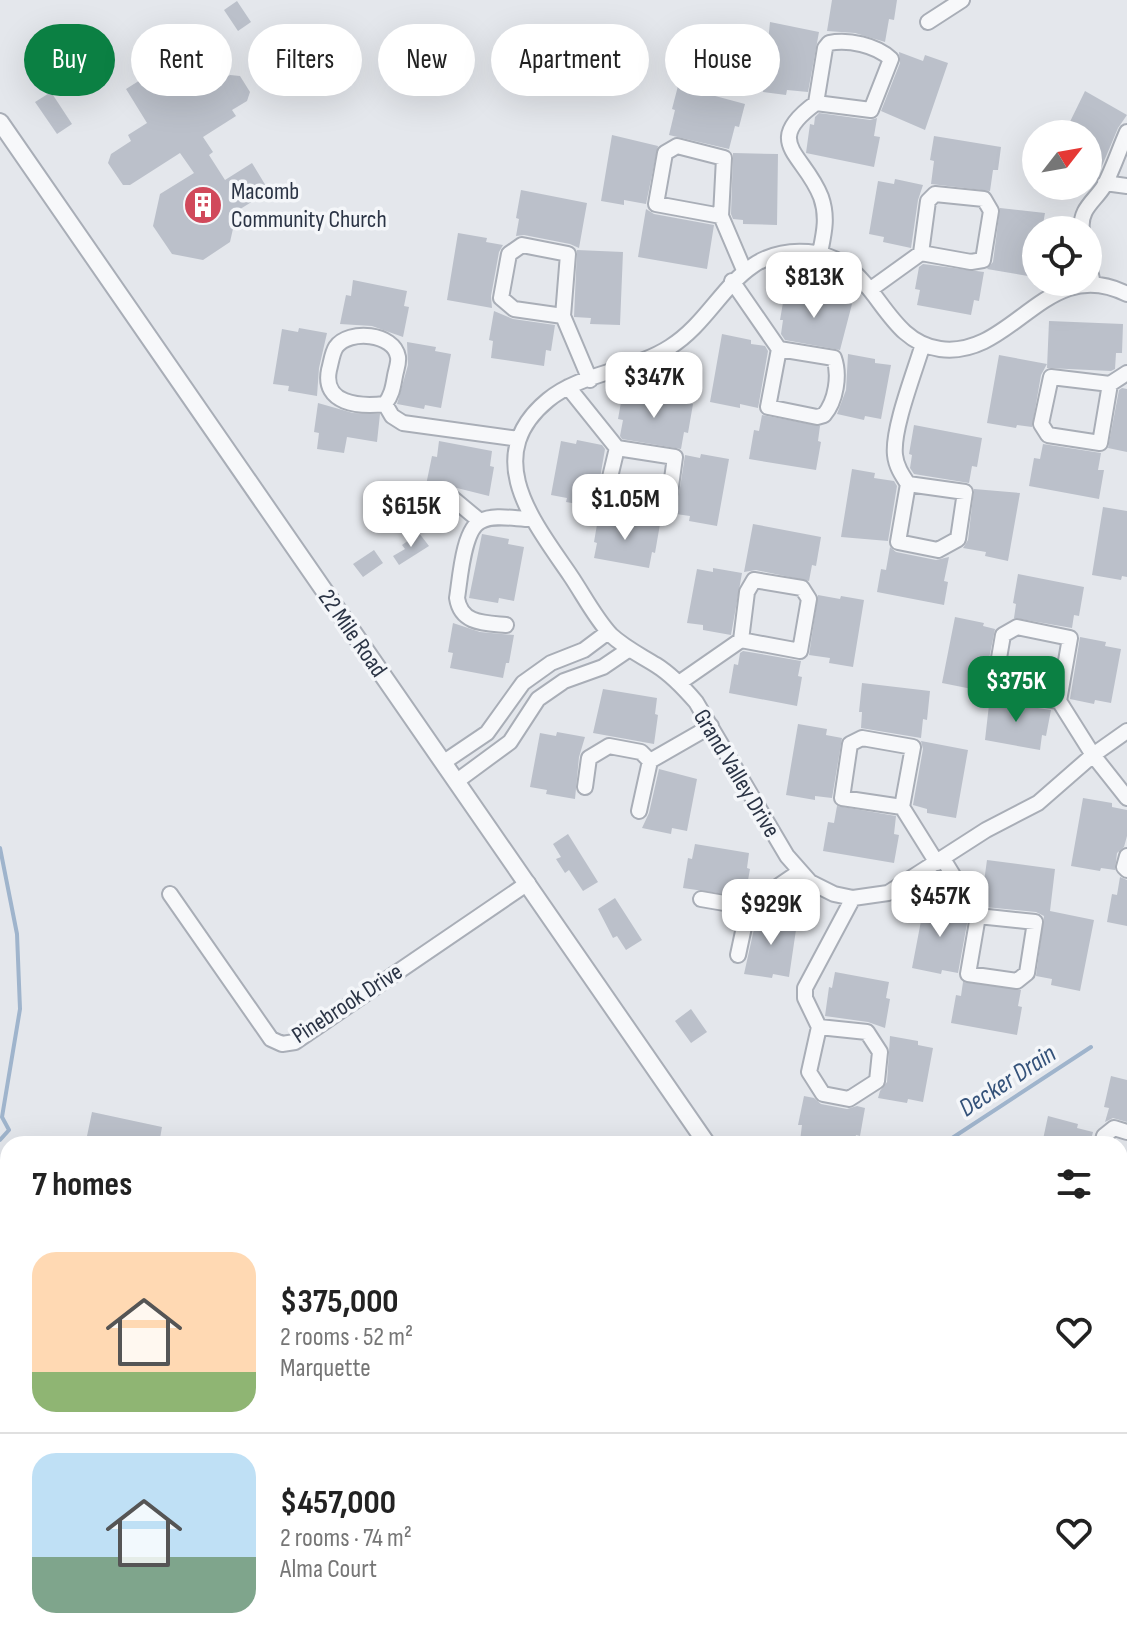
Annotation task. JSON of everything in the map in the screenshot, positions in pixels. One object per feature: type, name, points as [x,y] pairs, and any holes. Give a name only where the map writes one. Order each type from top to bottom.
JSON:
[{"type":"street","points":[[928,22],[962,0]]},
{"type":"street","points":[[816,103],[871,110],[891,59],[869,47],[839,41],[829,43],[825,48],[816,103],[793,122],[789,139],[792,150],[822,201],[826,226],[820,253],[849,266],[908,336],[940,349],[973,346],[1053,296]]},
{"type":"street","name":"22 Mile Road","points":[[0,122],[702,1136]]},
{"type":"street","points":[[1083,216],[1105,183],[1127,132]]},
{"type":"street","points":[[721,216],[656,204],[665,153],[677,146],[724,158],[721,216],[744,270]]},
{"type":"street","points":[[1105,183],[1127,186]]},
{"type":"street","points":[[871,289],[921,253],[971,262],[983,260],[991,211],[984,199],[935,194],[928,201],[921,253]]},
{"type":"street","points":[[563,316],[514,309],[501,298],[509,254],[522,245],[568,254],[563,316],[590,380]]},
{"type":"street","name":"Grand Valley Drive","points":[[820,253],[777,255],[744,270],[692,330],[671,347],[554,395],[535,411],[519,439],[516,479],[519,494],[531,519],[608,632],[628,650],[656,665],[679,683],[711,726],[799,872],[822,889],[853,898]]},
{"type":"street","points":[[732,281],[779,349],[768,407],[817,417],[824,415],[834,399],[838,368],[834,358],[779,349]]},
{"type":"street","points":[[1102,285],[1127,294]]},
{"type":"street","points":[[355,336],[384,340],[394,349],[398,359],[391,397],[385,404],[339,401],[332,394],[327,381],[334,349],[342,341],[355,336]]},
{"type":"street","points":[[908,484],[965,492],[958,539],[938,550],[898,542],[908,484],[895,459],[895,443],[923,344]]},
{"type":"street","points":[[1110,384],[1100,443],[1048,435],[1041,424],[1051,377],[1110,384],[1127,373]]},
{"type":"street","points":[[568,387],[617,448],[675,457],[668,508],[649,516],[621,512],[613,503],[606,494],[617,448]]},
{"type":"street","points":[[385,404],[392,416],[403,423],[519,439]]},
{"type":"street","points":[[451,497],[480,521]]},
{"type":"street","points":[[506,625],[471,620],[459,608],[457,598],[468,536],[480,521],[531,519]]},
{"type":"street","points":[[679,683],[741,640],[800,651],[809,599],[802,588],[754,580],[747,592],[741,640]]},
{"type":"street","points":[[1059,701],[1007,693],[995,681],[1003,635],[1017,627],[1070,638],[1059,701],[1093,755],[1127,798]]},
{"type":"street","points":[[444,762],[487,733],[523,683],[551,663],[584,650],[608,632]]},
{"type":"street","points":[[457,781],[510,742],[538,699],[564,681],[603,667],[628,650]]},
{"type":"street","points":[[523,683],[538,699]]},
{"type":"street","points":[[639,811],[650,761],[711,726]]},
{"type":"street","points":[[819,1027],[867,1032],[880,1052],[877,1081],[849,1099],[823,1094],[809,1072],[819,1027],[805,998],[805,988],[853,898],[888,893],[986,830],[1038,803],[1093,755],[1127,731]]},
{"type":"street","points":[[902,807],[842,798],[850,744],[862,738],[913,747],[902,807],[978,916],[968,974],[1017,981],[1027,973],[1035,922],[978,916]]},
{"type":"street","points":[[585,787],[589,758],[609,746],[641,752],[650,761]]},
{"type":"street","points":[[1127,856],[1124,867],[1127,870]]},
{"type":"street","points":[[742,911],[799,872]]},
{"type":"street","name":"Pinebrook Drive","points":[[170,894],[271,1039],[282,1044],[295,1042],[528,883]]},
{"type":"street","points":[[701,899],[730,904],[742,911]]},
{"type":"street","points":[[738,955],[744,927],[742,911]]},
{"type":"street","points":[[1104,1136],[1114,1128],[1127,1132]]},
{"type":"street","points":[[301,1648],[311,1648]]},
{"type":"building","points":[[832,0],[897,0],[894,20],[889,19],[885,42],[855,33],[827,31]]},
{"type":"building","points":[[237,1],[251,22],[238,31],[224,10]]},
{"type":"building","points":[[780,24],[819,32],[808,92],[787,90],[786,95],[780,94]]},
{"type":"building","points":[[899,52],[923,61],[925,55],[948,63],[925,130],[881,111],[900,63]]},
{"type":"building","points":[[232,75],[240,76],[248,89],[247,101],[232,110],[236,116],[203,137],[213,152],[209,155],[225,180],[252,163],[269,191],[237,211],[230,242],[203,260],[172,254],[153,226],[160,194],[194,173],[180,153],[130,185],[123,185],[108,163],[111,154],[131,141],[128,135],[147,123],[126,89],[131,86],[131,96],[232,96]]},
{"type":"building","points":[[1085,91],[1127,115],[1102,166],[1102,120],[1071,120]]},
{"type":"building","points":[[45,96],[54,96],[72,124],[57,134],[35,102]]},
{"type":"building","points":[[675,96],[715,96],[745,104],[729,149],[669,135],[675,110],[672,109]]},
{"type":"building","points":[[819,113],[870,120],[877,118],[874,136],[880,137],[874,167],[806,153],[810,124],[814,125]]},
{"type":"building","points":[[612,135],[658,146],[646,204],[624,200],[624,205],[601,201]]},
{"type":"building","points":[[934,136],[1001,147],[998,170],[993,170],[990,191],[931,184],[934,161],[930,160]]},
{"type":"building","points":[[733,153],[778,154],[777,225],[743,224],[743,220],[733,219]]},
{"type":"building","points":[[895,179],[923,185],[911,248],[883,242],[884,237],[869,234],[878,181],[894,184]]},
{"type":"building","points":[[521,190],[587,203],[579,248],[524,235],[516,236]]},
{"type":"building","points":[[1000,208],[1045,213],[1044,216],[1022,216],[1022,275],[987,269],[993,262]]},
{"type":"building","points":[[646,209],[654,214],[714,225],[707,269],[638,257]]},
{"type":"building","points":[[458,233],[487,238],[486,242],[503,245],[491,296],[492,308],[447,300]]},
{"type":"building","points":[[577,250],[623,252],[620,325],[590,324],[591,318],[574,317]]},
{"type":"building","points":[[923,264],[984,272],[979,301],[974,300],[971,315],[917,305],[920,290],[915,289],[919,267]]},
{"type":"building","points":[[353,280],[407,291],[404,306],[409,307],[403,337],[372,326],[340,324],[346,295],[351,296]]},
{"type":"building","points":[[785,291],[852,304],[840,350],[785,340],[781,334],[783,320],[780,320]]},
{"type":"building","points":[[494,311],[513,319],[555,325],[551,351],[546,350],[544,366],[491,358],[493,341],[489,340]]},
{"type":"building","points":[[1049,321],[1123,324],[1122,353],[1116,353],[1115,369],[1047,368]]},
{"type":"building","points":[[299,328],[327,333],[319,368],[317,396],[288,391],[289,386],[273,384],[282,329],[298,332]]},
{"type":"building","points":[[722,334],[751,340],[751,344],[765,346],[768,351],[758,408],[710,402]]},
{"type":"building","points":[[407,342],[436,347],[435,351],[451,354],[441,408],[425,405],[424,409],[397,404],[408,365]]},
{"type":"building","points":[[848,354],[891,365],[881,419],[865,416],[864,420],[837,414],[846,390]]},
{"type":"building","points":[[999,355],[1047,364],[1041,375],[1032,427],[1017,425],[1016,428],[987,423]]},
{"type":"building","points":[[1127,389],[1127,452],[1108,448],[1119,390]]},
{"type":"building","points":[[623,391],[693,404],[688,433],[684,432],[681,449],[622,439],[623,420],[618,419]]},
{"type":"building","points":[[318,403],[353,413],[380,414],[377,442],[347,437],[344,453],[317,449],[319,433],[314,432]]},
{"type":"building","points":[[762,415],[820,426],[818,441],[821,442],[816,470],[749,459],[754,430],[759,431]]},
{"type":"building","points":[[914,425],[982,438],[977,467],[972,466],[969,483],[914,474],[910,468],[912,455],[909,454]]},
{"type":"building","points":[[577,440],[602,445],[605,449],[595,507],[566,502],[567,498],[551,495],[561,441],[576,444]]},
{"type":"building","points":[[439,441],[492,451],[490,466],[494,467],[489,496],[453,487],[426,485],[432,456],[437,457]]},
{"type":"building","points":[[1043,444],[1101,453],[1098,470],[1104,470],[1099,499],[1029,486],[1034,458],[1040,459]]},
{"type":"building","points":[[701,454],[729,459],[717,526],[689,521],[690,516],[676,514],[685,455],[700,458]]},
{"type":"building","points":[[852,469],[875,473],[874,478],[894,481],[897,486],[888,541],[841,537]]},
{"type":"building","points":[[399,484],[410,500],[387,515],[377,498]]},
{"type":"building","points":[[974,489],[1020,493],[1008,561],[985,556],[986,552],[963,548],[968,540]]},
{"type":"building","points":[[1103,507],[1127,511],[1127,577],[1122,576],[1121,580],[1092,575]]},
{"type":"building","points":[[599,513],[611,515],[620,522],[648,526],[660,524],[649,568],[594,558]]},
{"type":"building","points":[[753,524],[821,537],[816,566],[812,565],[809,581],[756,570],[744,572]]},
{"type":"building","points":[[419,533],[429,546],[399,565],[393,556],[405,549],[402,545]]},
{"type":"building","points":[[482,534],[509,539],[508,544],[524,547],[514,601],[499,598],[498,603],[469,598]]},
{"type":"building","points":[[890,547],[896,552],[936,560],[949,557],[944,581],[948,582],[944,605],[877,592],[881,569],[886,570]]},
{"type":"building","points":[[374,550],[383,563],[363,577],[353,564]]},
{"type":"building","points":[[713,568],[742,573],[731,635],[703,630],[703,625],[687,623],[697,569],[713,572]]},
{"type":"building","points":[[1018,574],[1084,587],[1079,616],[1074,615],[1072,628],[1014,618]]},
{"type":"building","points":[[818,595],[864,600],[853,667],[829,663],[830,658],[809,655]]},
{"type":"building","points":[[955,617],[984,623],[983,626],[995,629],[985,679],[987,692],[942,683]]},
{"type":"building","points":[[453,623],[480,632],[514,635],[503,678],[450,668],[453,653],[448,652]]},
{"type":"building","points":[[1080,637],[1106,642],[1105,646],[1121,649],[1111,703],[1095,700],[1094,704],[1070,699]]},
{"type":"building","points":[[743,651],[801,661],[798,676],[802,677],[797,706],[729,693],[734,664],[738,665]]},
{"type":"building","points":[[862,683],[930,691],[927,720],[923,719],[921,738],[861,728]]},
{"type":"building","points":[[603,689],[657,698],[654,744],[593,733]]},
{"type":"building","points":[[990,696],[1005,703],[1051,710],[1040,750],[985,740]]},
{"type":"building","points":[[798,724],[827,729],[826,735],[842,738],[832,798],[815,796],[815,800],[786,795]]},
{"type":"building","points":[[557,732],[585,737],[579,757],[575,799],[546,794],[547,790],[530,787],[540,733],[556,736]]},
{"type":"building","points":[[921,741],[968,750],[956,818],[927,813],[927,809],[913,805],[923,749]]},
{"type":"building","points":[[659,769],[697,779],[687,831],[672,828],[671,834],[642,828],[649,813]]},
{"type":"building","points":[[1083,798],[1112,803],[1112,807],[1127,810],[1127,836],[1124,847],[1117,853],[1115,870],[1071,866]]},
{"type":"building","points":[[837,806],[896,816],[894,834],[899,835],[894,863],[823,851],[828,822],[834,823]]},
{"type":"building","points":[[568,834],[598,882],[583,891],[569,870],[565,873],[556,859],[561,857],[553,844]]},
{"type":"building","points":[[695,844],[749,853],[747,868],[750,869],[745,897],[683,888],[688,858],[692,859]]},
{"type":"building","points":[[987,860],[1055,869],[1050,911],[1094,920],[1080,991],[1051,985],[1052,979],[1036,976],[1044,916],[1036,912],[985,907],[987,890],[983,889]]},
{"type":"building","points":[[1120,877],[1127,880],[1127,926],[1107,922],[1112,894],[1117,895]]},
{"type":"building","points":[[615,898],[642,940],[626,950],[617,936],[613,938],[598,909]]},
{"type":"building","points":[[925,900],[953,906],[953,910],[964,912],[968,918],[958,973],[942,970],[941,974],[912,968]]},
{"type":"building","points":[[757,913],[797,923],[789,977],[744,974],[754,929],[753,915]]},
{"type":"building","points":[[835,972],[889,982],[886,998],[890,999],[885,1028],[868,1022],[825,1016],[829,987],[832,988]]},
{"type":"building","points":[[963,982],[1021,990],[1018,1006],[1022,1007],[1017,1035],[951,1023],[956,995],[961,996]]},
{"type":"building","points":[[691,1009],[707,1032],[691,1043],[675,1021]]},
{"type":"building","points":[[890,1036],[918,1041],[918,1045],[933,1048],[923,1102],[908,1099],[907,1103],[878,1098],[887,1082]]},
{"type":"building","points":[[1111,1076],[1127,1080],[1127,1122],[1113,1118],[1105,1122],[1109,1108],[1104,1107]]},
{"type":"building","points":[[804,1096],[814,1098],[821,1104],[847,1109],[857,1106],[865,1108],[860,1136],[801,1136],[802,1125],[798,1125]]},
{"type":"building","points":[[92,1112],[162,1127],[160,1136],[87,1136]]},
{"type":"building","points":[[1048,1116],[1078,1124],[1077,1128],[1093,1132],[1092,1136],[1044,1136]]},
{"type":"waterway","points":[[0,848],[17,934],[20,1009],[2,1117],[9,1130],[4,1136]]},
{"type":"waterway","name":"Decker Drain","points":[[955,1136],[1091,1047]]},
{"type":"place","name":"Macomb Community Church","points":[[203,205]]}]
